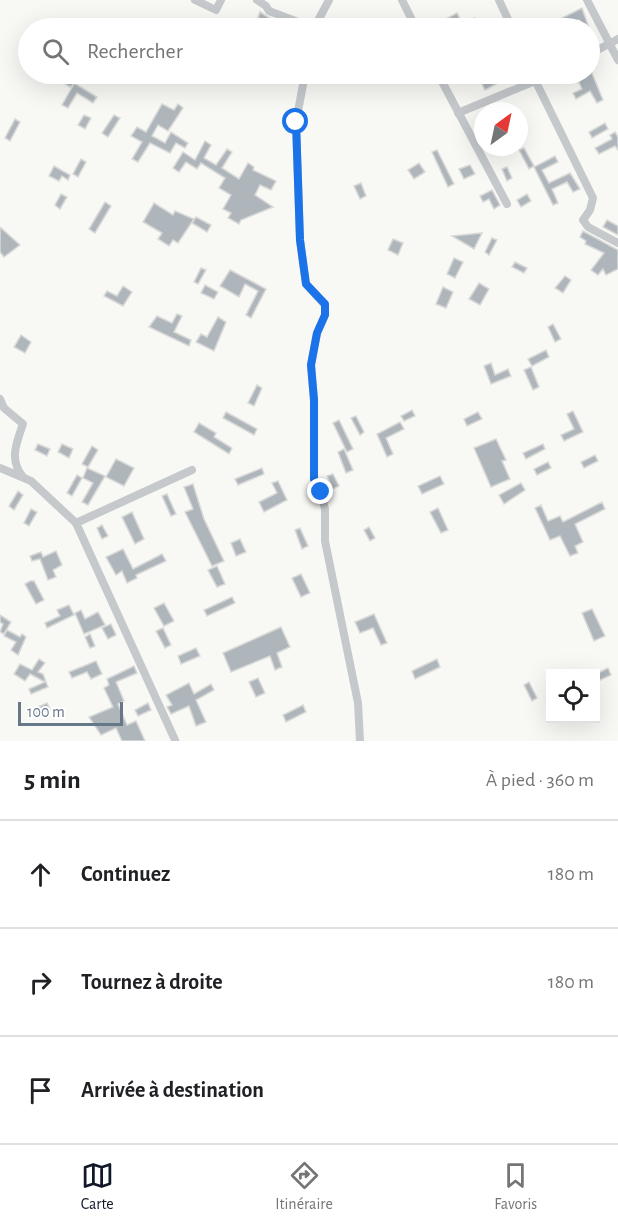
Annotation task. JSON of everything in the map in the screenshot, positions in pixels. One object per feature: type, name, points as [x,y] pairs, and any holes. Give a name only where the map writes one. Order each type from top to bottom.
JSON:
[{"type":"street","points":[[195,0],[216,10],[221,0]]},
{"type":"street","points":[[257,0],[269,11],[288,18]]},
{"type":"street","points":[[319,18],[329,0]]},
{"type":"street","points":[[402,0],[411,18]]},
{"type":"street","points":[[499,0],[507,18]]},
{"type":"street","points":[[587,0],[599,18]]},
{"type":"street","points":[[600,20],[614,41],[618,60]]},
{"type":"street","points":[[600,49],[614,41]]},
{"type":"street","points":[[303,84],[296,122],[300,240],[306,284],[325,304],[325,315],[317,333],[311,365],[314,400],[314,479],[321,492],[325,509],[325,541],[358,703],[360,741]]},
{"type":"street","points":[[443,84],[507,204]]},
{"type":"street","points":[[458,113],[521,84]]},
{"type":"street","points":[[537,84],[593,198],[590,210],[583,220],[588,227],[618,243]]},
{"type":"street","points":[[0,399],[4,408],[22,424],[14,458],[16,469],[23,478]]},
{"type":"street","points":[[0,468],[31,481],[76,523],[175,740]]},
{"type":"street","points":[[76,523],[192,470]]},
{"type":"building","points":[[582,8],[586,18],[562,18]]},
{"type":"building","points":[[260,12],[269,18],[258,18]]},
{"type":"building","points":[[457,13],[460,18],[448,18]]},
{"type":"building","points":[[74,84],[97,97],[93,103],[77,93],[68,108],[62,105]]},
{"type":"building","points":[[482,84],[496,84],[485,90]]},
{"type":"building","points":[[580,84],[596,84],[603,100],[597,103],[590,91],[576,99],[573,93],[582,89]]},
{"type":"building","points":[[162,104],[174,110],[178,104],[183,108],[168,131],[158,125],[152,136],[165,143],[171,132],[188,143],[185,148],[176,143],[170,153],[150,143],[138,162],[132,159],[142,142],[131,136],[137,127],[146,132]]},
{"type":"building","points":[[84,115],[91,118],[85,129],[78,125]]},
{"type":"building","points":[[114,115],[120,118],[108,137],[102,133]]},
{"type":"building","points":[[15,119],[20,122],[10,141],[5,138]]},
{"type":"building","points":[[605,123],[608,129],[592,138],[589,132]]},
{"type":"building","points":[[615,132],[618,137],[618,150],[615,146],[599,154],[595,148],[612,139],[610,135]]},
{"type":"building","points":[[205,141],[211,145],[204,158],[216,165],[227,149],[232,152],[222,168],[239,179],[248,163],[254,167],[253,170],[276,181],[271,190],[260,185],[255,195],[273,207],[241,220],[239,224],[228,218],[231,213],[223,209],[231,195],[219,188],[225,178],[201,163],[197,169],[186,162],[179,172],[173,168],[183,152],[195,160]]},
{"type":"building","points":[[437,150],[454,184],[448,187],[432,152]]},
{"type":"building","points":[[528,155],[534,166],[529,169],[522,156]]},
{"type":"building","points":[[555,156],[558,162],[542,170],[549,183],[570,173],[580,189],[573,192],[567,182],[552,189],[558,203],[553,205],[534,167]]},
{"type":"building","points":[[81,159],[86,162],[78,177],[73,174]]},
{"type":"building","points":[[419,163],[425,172],[414,179],[408,170]]},
{"type":"building","points":[[470,165],[475,174],[464,179],[459,169]]},
{"type":"building","points":[[54,166],[70,175],[68,180],[62,176],[59,181],[49,176]]},
{"type":"building","points":[[507,167],[512,178],[507,181],[502,169]]},
{"type":"building","points":[[361,183],[366,196],[360,199],[354,186]]},
{"type":"building","points":[[492,190],[500,205],[494,209],[489,199],[483,202],[480,196]]},
{"type":"building","points":[[61,194],[67,197],[60,209],[55,205]]},
{"type":"building","points":[[527,194],[531,201],[521,207],[517,200]]},
{"type":"building","points":[[105,202],[111,206],[95,233],[89,229]]},
{"type":"building","points":[[154,203],[173,215],[175,211],[194,219],[178,243],[173,240],[169,246],[158,239],[162,233],[143,222]]},
{"type":"building","points":[[196,217],[211,225],[207,232],[192,223]]},
{"type":"building","points":[[607,220],[618,226],[618,235],[603,227]]},
{"type":"building","points":[[0,227],[20,245],[4,257],[0,252]]},
{"type":"building","points":[[583,231],[618,250],[618,269],[606,275],[603,269],[598,275],[591,270],[604,253],[585,244],[586,241],[580,237]]},
{"type":"building","points":[[482,233],[474,249],[452,236]]},
{"type":"building","points":[[492,238],[497,240],[489,255],[485,252]]},
{"type":"building","points":[[393,239],[403,243],[398,255],[388,250]]},
{"type":"building","points":[[454,258],[463,262],[455,278],[447,274]]},
{"type":"building","points":[[515,262],[527,268],[524,273],[512,267]]},
{"type":"building","points":[[201,268],[206,270],[198,284],[194,282]]},
{"type":"building","points":[[230,270],[266,289],[251,318],[246,315],[258,291],[245,284],[239,297],[220,286]]},
{"type":"building","points":[[565,276],[571,280],[563,293],[555,288]]},
{"type":"building","points":[[479,283],[489,289],[480,305],[469,299]]},
{"type":"building","points":[[205,285],[218,292],[214,299],[201,293]]},
{"type":"building","points":[[123,286],[132,292],[123,306],[104,296],[107,291],[117,296]]},
{"type":"building","points":[[443,287],[453,292],[446,308],[436,304]]},
{"type":"building","points":[[177,314],[182,316],[174,332],[191,340],[189,346],[149,327],[157,316],[172,323]]},
{"type":"building","points":[[218,317],[226,322],[214,351],[196,342],[201,334],[207,337]]},
{"type":"building","points":[[553,324],[561,339],[555,342],[548,327]]},
{"type":"building","points":[[21,335],[31,342],[25,353],[14,347]]},
{"type":"building","points":[[546,350],[549,357],[532,366],[528,359]]},
{"type":"building","points":[[491,363],[495,375],[508,369],[511,376],[491,384],[484,366]]},
{"type":"building","points":[[531,367],[539,387],[533,390],[524,370]]},
{"type":"building","points":[[257,385],[262,388],[254,406],[248,403]]},
{"type":"building","points":[[412,410],[415,416],[404,421],[401,416]]},
{"type":"building","points":[[573,411],[583,432],[564,441],[561,435],[574,429],[567,414]]},
{"type":"building","points":[[226,412],[257,429],[254,435],[223,418]]},
{"type":"building","points":[[478,412],[482,419],[467,426],[464,419]]},
{"type":"building","points":[[356,416],[364,432],[360,435],[351,418]]},
{"type":"building","points":[[339,420],[353,449],[347,452],[333,423]]},
{"type":"building","points":[[400,422],[404,429],[386,438],[393,454],[387,457],[377,434]]},
{"type":"building","points":[[199,423],[216,433],[214,437],[232,448],[229,454],[194,432]]},
{"type":"building","points":[[496,439],[506,460],[502,461],[510,479],[491,487],[474,448]]},
{"type":"building","points":[[38,444],[50,449],[47,456],[35,450]]},
{"type":"building","points":[[62,444],[73,449],[69,458],[58,452]]},
{"type":"building","points":[[543,444],[545,449],[526,459],[523,453]]},
{"type":"building","points":[[92,446],[98,450],[88,467],[82,464]]},
{"type":"building","points":[[344,449],[353,470],[346,473],[338,452]]},
{"type":"building","points":[[595,455],[598,461],[584,468],[581,462]]},
{"type":"building","points":[[116,459],[134,468],[124,486],[106,477]]},
{"type":"building","points":[[548,462],[551,468],[537,475],[534,469]]},
{"type":"building","points":[[87,468],[105,476],[88,505],[82,502],[93,483],[83,478]]},
{"type":"building","points":[[262,468],[264,474],[238,485],[235,479]]},
{"type":"building","points":[[333,474],[339,486],[333,489],[327,476]]},
{"type":"building","points":[[77,475],[82,478],[72,496],[67,493]]},
{"type":"building","points":[[440,476],[444,484],[422,494],[418,486]]},
{"type":"building","points":[[278,481],[287,500],[264,512],[259,502],[277,493],[272,483]]},
{"type":"building","points":[[521,483],[525,490],[504,504],[499,495]]},
{"type":"building","points":[[193,484],[204,519],[224,561],[212,566],[185,512],[193,509],[184,487]]},
{"type":"building","points":[[18,491],[23,495],[14,510],[9,506]]},
{"type":"building","points":[[167,494],[176,514],[171,516],[162,496]]},
{"type":"building","points":[[602,502],[605,509],[575,524],[583,542],[575,546],[578,553],[570,556],[560,536],[550,540],[535,508],[541,505],[548,521],[560,516],[563,522]]},
{"type":"building","points":[[438,508],[448,530],[441,533],[430,512]]},
{"type":"building","points":[[31,509],[37,512],[29,526],[24,523]]},
{"type":"building","points":[[132,512],[144,539],[135,544],[122,517]]},
{"type":"building","points":[[102,525],[108,536],[102,539],[97,528]]},
{"type":"building","points":[[369,527],[375,538],[370,541],[364,530]]},
{"type":"building","points":[[300,528],[308,546],[302,549],[295,530]]},
{"type":"building","points":[[240,539],[246,552],[236,556],[231,543]]},
{"type":"building","points":[[123,549],[133,569],[162,554],[166,561],[136,575],[137,578],[127,583],[122,571],[116,575],[106,557]]},
{"type":"building","points":[[56,551],[62,565],[53,570],[56,577],[48,580],[40,559],[32,561],[30,556],[41,552],[43,557]]},
{"type":"building","points":[[217,566],[225,584],[217,587],[208,570]]},
{"type":"building","points":[[301,574],[310,593],[301,597],[292,578]]},
{"type":"building","points":[[34,581],[44,600],[36,604],[25,584]]},
{"type":"building","points":[[232,597],[235,603],[207,616],[204,610]]},
{"type":"building","points":[[164,603],[174,621],[164,626],[154,608]]},
{"type":"building","points":[[69,605],[74,615],[47,628],[45,623],[60,616],[57,610]]},
{"type":"building","points":[[592,609],[605,636],[594,641],[582,613]]},
{"type":"building","points":[[81,610],[85,619],[98,612],[105,625],[84,634],[75,613]]},
{"type":"building","points":[[374,614],[387,643],[381,645],[373,628],[360,633],[355,622]]},
{"type":"building","points":[[0,615],[11,622],[4,634],[0,632],[3,624],[0,622]]},
{"type":"building","points":[[111,624],[116,635],[108,639],[102,628]]},
{"type":"building","points":[[281,627],[290,647],[277,653],[282,667],[275,670],[270,656],[231,672],[223,653]]},
{"type":"building","points":[[163,628],[171,645],[165,648],[156,631]]},
{"type":"building","points":[[7,630],[20,637],[22,634],[26,637],[18,655],[11,650],[16,642],[4,636]]},
{"type":"building","points":[[90,634],[95,646],[90,648],[85,637]]},
{"type":"building","points":[[196,648],[200,656],[181,664],[178,656]]},
{"type":"building","points":[[39,659],[45,663],[38,672],[43,674],[48,687],[31,694],[29,689],[45,682],[30,674],[25,681],[14,674],[20,664],[32,670]]},
{"type":"building","points":[[437,659],[440,667],[415,679],[412,671]]},
{"type":"building","points":[[96,661],[102,674],[91,679],[87,672],[72,678],[69,672]]},
{"type":"building","points":[[134,666],[137,673],[116,682],[124,701],[118,704],[127,725],[136,721],[145,741],[122,741],[116,728],[101,735],[89,717],[113,707],[104,688],[109,685],[107,679]]},
{"type":"building","points":[[608,668],[611,675],[600,680],[600,672]]},
{"type":"building","points":[[258,678],[265,693],[256,697],[249,682]]},
{"type":"building","points":[[529,682],[537,698],[532,701],[524,685]]},
{"type":"building","points":[[189,683],[194,694],[211,684],[214,690],[196,700],[206,722],[196,726],[189,706],[171,714],[167,707],[172,705],[166,695]]},
{"type":"building","points":[[47,703],[50,709],[29,718],[27,712]]},
{"type":"building","points":[[148,703],[151,710],[138,716],[135,710]]},
{"type":"building","points":[[303,705],[306,712],[286,722],[283,715]]},
{"type":"route","points":[[296,122],[300,240],[306,284],[325,304],[325,315],[317,333],[311,365],[314,400],[314,479],[321,492]]}]
